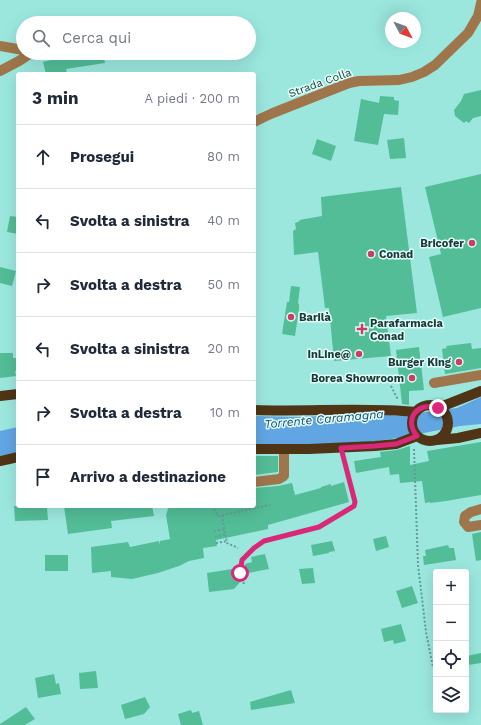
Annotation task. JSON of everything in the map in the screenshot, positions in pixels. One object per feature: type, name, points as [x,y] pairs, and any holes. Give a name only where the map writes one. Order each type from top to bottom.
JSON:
[{"type":"main road","points":[[438,408],[481,391]]},
{"type":"main road","points":[[0,396],[16,394]]},
{"type":"main road","points":[[256,449],[375,446],[396,444],[415,437],[432,442],[442,437],[447,429],[448,422],[446,416],[441,410],[432,406],[426,406],[420,408],[416,412],[413,416],[412,422],[415,437]]},
{"type":"main road","points":[[256,410],[393,410],[416,412]]},
{"type":"main road","points":[[447,429],[458,438]]},
{"type":"main road","points":[[437,440],[458,438],[481,433]]},
{"type":"main road","points":[[0,461],[16,457]]},
{"type":"street","name":"Strada Colla","points":[[256,121],[350,83],[359,81],[399,80],[424,72],[435,65],[468,33],[478,16],[481,3]]},
{"type":"street","points":[[0,46],[16,49]]},
{"type":"street","points":[[0,71],[22,60]]},
{"type":"street","points":[[434,383],[481,375]]},
{"type":"street","points":[[256,482],[279,479],[284,476],[284,449]]},
{"type":"street","points":[[481,509],[470,512],[465,516],[464,522],[468,527],[481,525]]},
{"type":"path","points":[[391,386],[397,398],[396,399]]},
{"type":"path","points":[[415,437],[418,565],[426,632],[433,667]]},
{"type":"path","points":[[244,584],[240,573],[242,560],[254,548],[264,541],[319,527],[354,506],[355,502],[341,448]]},
{"type":"path","points":[[256,508],[270,505]]},
{"type":"path","points":[[214,509],[218,516],[256,508]]},
{"type":"path","points":[[222,515],[227,541],[238,548]]},
{"type":"path","points":[[214,531],[225,529]]},
{"type":"path","points":[[215,537],[226,534]]},
{"type":"path","points":[[216,543],[227,541]]},
{"type":"water","name":"Torrente Caramagna","points":[[481,397],[481,424],[460,426],[398,438],[362,443],[299,445],[256,444],[256,416],[302,417],[380,413],[396,416],[457,408]]},
{"type":"water","points":[[16,427],[16,452],[0,456],[0,431]]},
{"type":"building","points":[[51,60],[104,60],[105,63],[66,69],[67,72],[46,72],[43,62]]},
{"type":"building","points":[[481,90],[481,116],[473,118],[469,123],[466,121],[464,123],[455,116],[454,110],[464,94]]},
{"type":"building","points":[[380,96],[394,97],[394,100],[399,101],[398,115],[384,114],[378,145],[354,141],[361,99],[379,103]]},
{"type":"building","points":[[404,138],[406,158],[390,159],[387,140]]},
{"type":"building","points":[[317,139],[336,146],[331,161],[312,154]]},
{"type":"building","points":[[481,174],[481,308],[443,317],[429,257],[441,254],[425,187]]},
{"type":"building","points":[[401,187],[417,313],[386,316],[391,356],[334,361],[329,308],[325,308],[318,252],[294,255],[293,231],[296,229],[295,223],[300,221],[299,220],[322,216],[321,197]]},
{"type":"building","points":[[10,216],[16,217],[16,234],[7,232]]},
{"type":"building","points":[[0,267],[16,271],[12,286],[0,283]]},
{"type":"building","points":[[291,286],[300,287],[298,303],[299,309],[295,336],[282,334]]},
{"type":"building","points":[[471,343],[472,349],[481,348],[481,368],[445,374],[442,349],[447,348],[446,346]]},
{"type":"building","points":[[419,347],[424,390],[409,391],[409,405],[402,404],[396,350]]},
{"type":"building","points":[[0,353],[13,353],[13,358],[16,358],[16,376],[0,378]]},
{"type":"building","points":[[481,442],[481,495],[425,503],[422,481],[400,483],[399,474],[390,475],[389,467],[356,473],[354,461],[381,457],[380,452],[397,450],[410,446],[410,465],[429,461],[427,451]]},
{"type":"building","points":[[256,456],[278,456],[278,472],[256,475]]},
{"type":"building","points":[[344,482],[349,502],[268,525],[268,529],[216,540],[217,546],[203,548],[204,558],[189,561],[158,573],[132,579],[111,577],[111,571],[92,573],[91,547],[128,542],[130,547],[159,541],[160,545],[160,541],[170,539],[166,515],[168,508],[256,508],[256,488],[292,483],[295,495],[331,484],[331,486]]},
{"type":"building","points":[[14,506],[16,506],[16,508],[47,508],[48,520],[15,521]]},
{"type":"building","points":[[64,508],[152,508],[154,516],[111,521],[112,528],[68,534]]},
{"type":"building","points":[[481,532],[481,560],[476,561],[472,534]]},
{"type":"building","points":[[386,536],[389,547],[376,551],[373,539]]},
{"type":"building","points":[[332,541],[335,551],[313,556],[311,545]]},
{"type":"building","points":[[448,545],[449,548],[454,548],[456,560],[424,565],[423,556],[426,556],[425,550]]},
{"type":"building","points":[[265,554],[269,569],[248,573],[234,589],[209,592],[207,573],[245,567],[245,564],[252,562],[251,557]]},
{"type":"building","points":[[45,555],[68,555],[68,571],[45,571]]},
{"type":"building","points":[[313,568],[315,583],[302,584],[299,569]]},
{"type":"building","points":[[412,586],[418,603],[402,608],[396,591]]},
{"type":"building","points":[[401,624],[406,641],[394,644],[393,640],[384,642],[381,629]]},
{"type":"building","points":[[481,653],[481,663],[469,665],[469,656]]},
{"type":"building","points":[[96,671],[98,688],[80,689],[79,673]]},
{"type":"building","points":[[54,674],[56,684],[59,683],[61,694],[38,698],[35,678]]},
{"type":"building","points":[[291,690],[295,703],[251,710],[250,702]]},
{"type":"building","points":[[145,697],[150,707],[144,714],[125,719],[121,705]]},
{"type":"building","points":[[26,707],[35,719],[25,725],[0,725],[0,724]]},
{"type":"building","points":[[191,710],[192,713],[199,711],[203,725],[181,725],[178,714]]},
{"type":"place","name":"Bricofer","points":[[472,243]]},
{"type":"place","name":"Conad","points":[[371,254]]},
{"type":"place","name":"Barilà","points":[[291,317]]},
{"type":"place","name":"Parafarmacia Conad","points":[[362,329]]},
{"type":"place","name":"InLine@","points":[[359,354]]},
{"type":"place","name":"Burger King","points":[[459,362]]},
{"type":"place","name":"Borea Showroom","points":[[412,378]]},
{"type":"route","points":[[240,573],[242,560],[254,548],[264,541],[319,527],[354,506],[355,502],[341,448],[396,444],[417,436],[412,427],[413,416],[420,408],[426,406],[438,408]]}]
